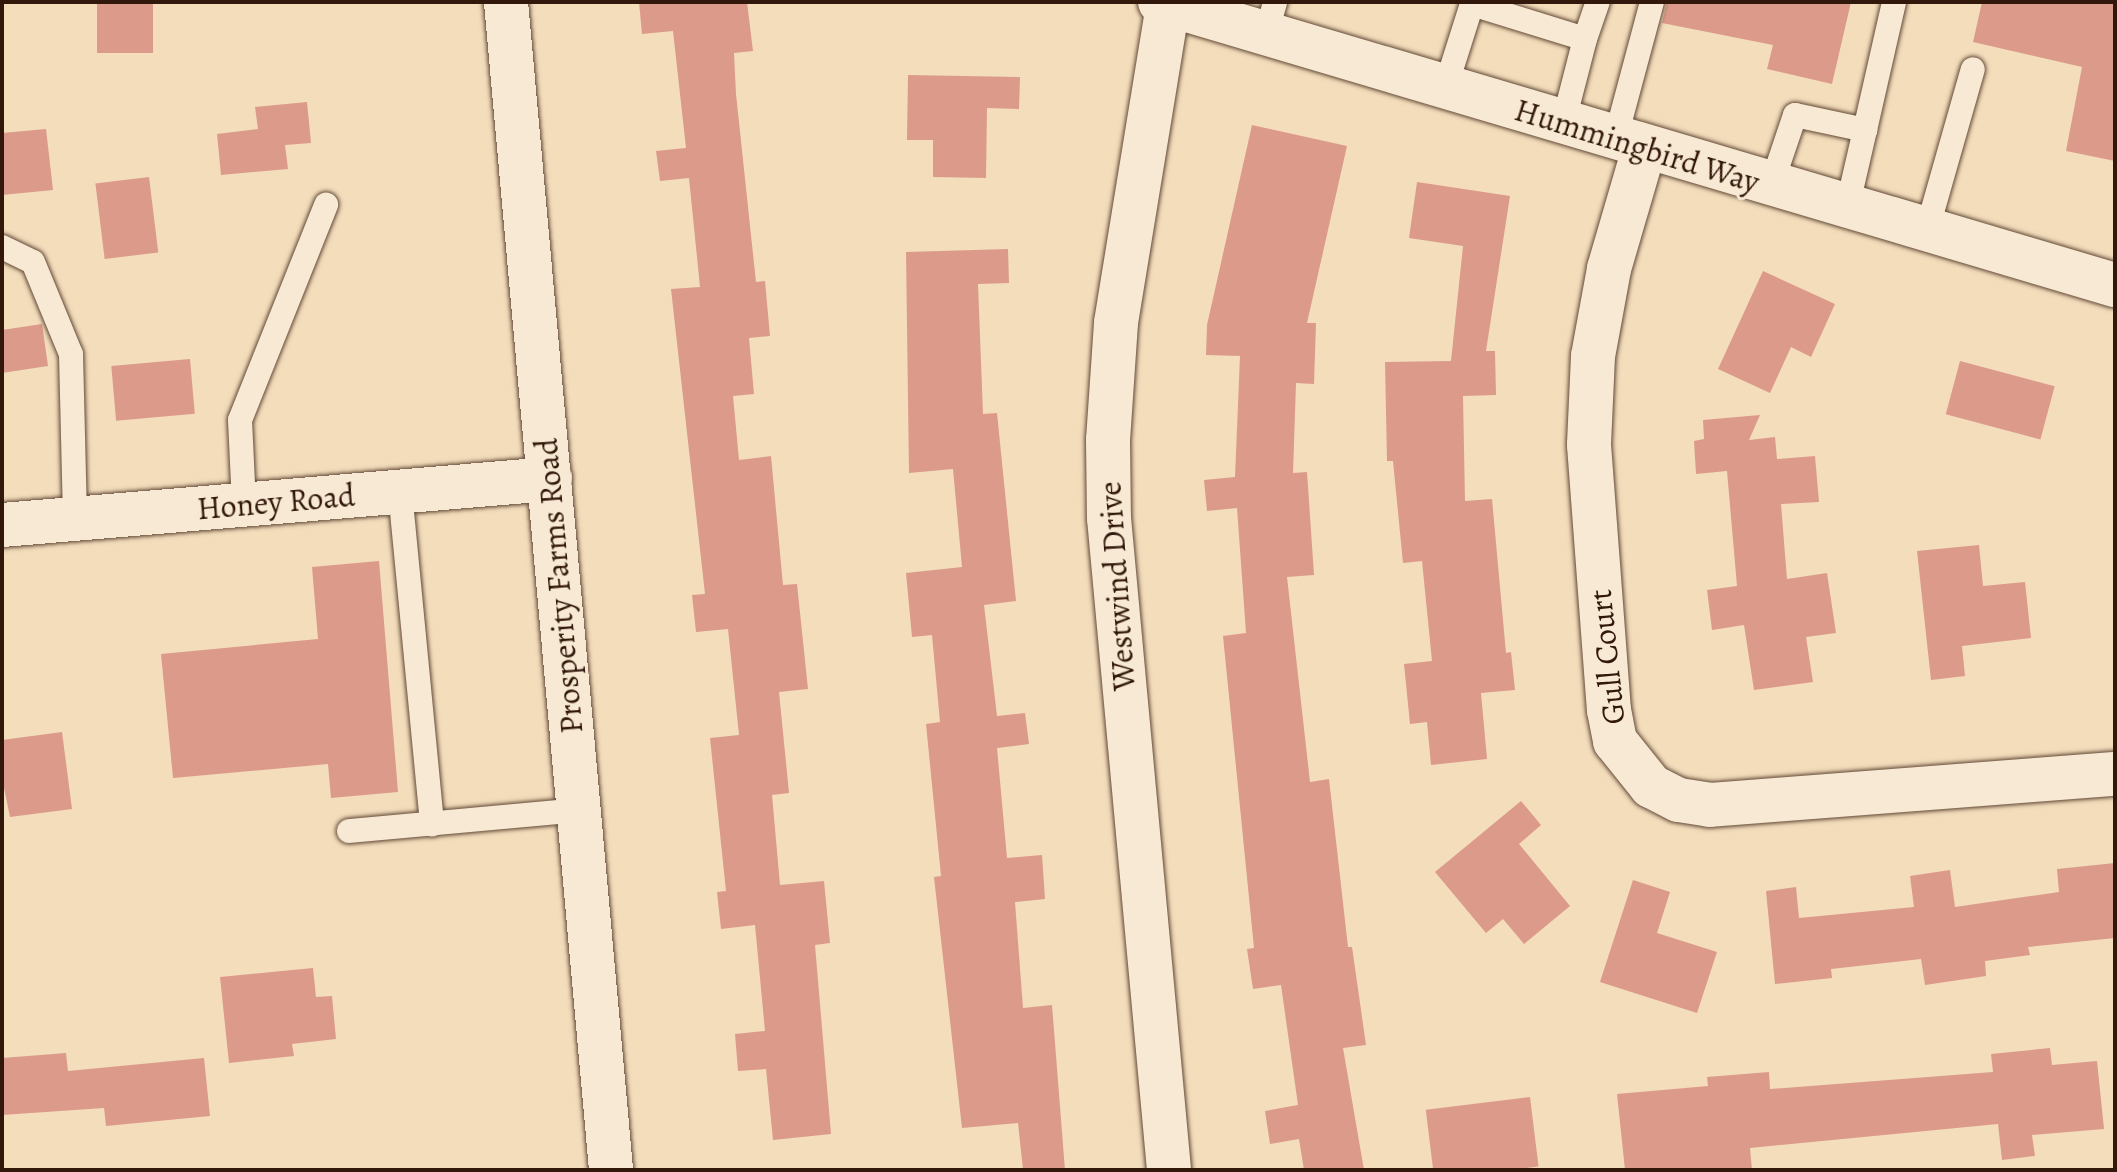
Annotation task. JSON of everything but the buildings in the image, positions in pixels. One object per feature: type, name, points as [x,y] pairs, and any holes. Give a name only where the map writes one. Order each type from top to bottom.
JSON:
[{"type":"street","name":"Prosperity Farms Road","points":[[506,2],[611,1170]]},
{"type":"street","name":"Hummingbird Way","points":[[1166,3],[1270,18],[1445,89],[2115,285]]},
{"type":"street","name":"Westwind Drive","points":[[1166,3],[1116,323],[1108,440],[1109,518],[1169,1170]]},
{"type":"street","name":"Gull Court","points":[[1630,144],[1593,356],[1589,445],[1609,710],[1615,741],[1651,786],[1679,800],[1710,805],[2115,774]]},
{"type":"street","name":"Honey Road","points":[[2,525],[550,479]]},
{"type":"lane","points":[[1563,124],[1598,2]]},
{"type":"lane","points":[[1630,144],[1652,2]]},
{"type":"lane","points":[[1847,208],[1894,2]]},
{"type":"lane","points":[[1445,89],[1472,3],[1585,39]]},
{"type":"lane","points":[[1927,230],[1973,69]]},
{"type":"lane","points":[[1771,186],[1795,115],[1865,130]]},
{"type":"lane","points":[[244,505],[240,420],[326,205]]},
{"type":"lane","points":[[2,247],[33,262],[71,354],[75,519]]},
{"type":"lane","points":[[400,491],[432,824]]},
{"type":"lane","points":[[349,831],[579,810]]}]
